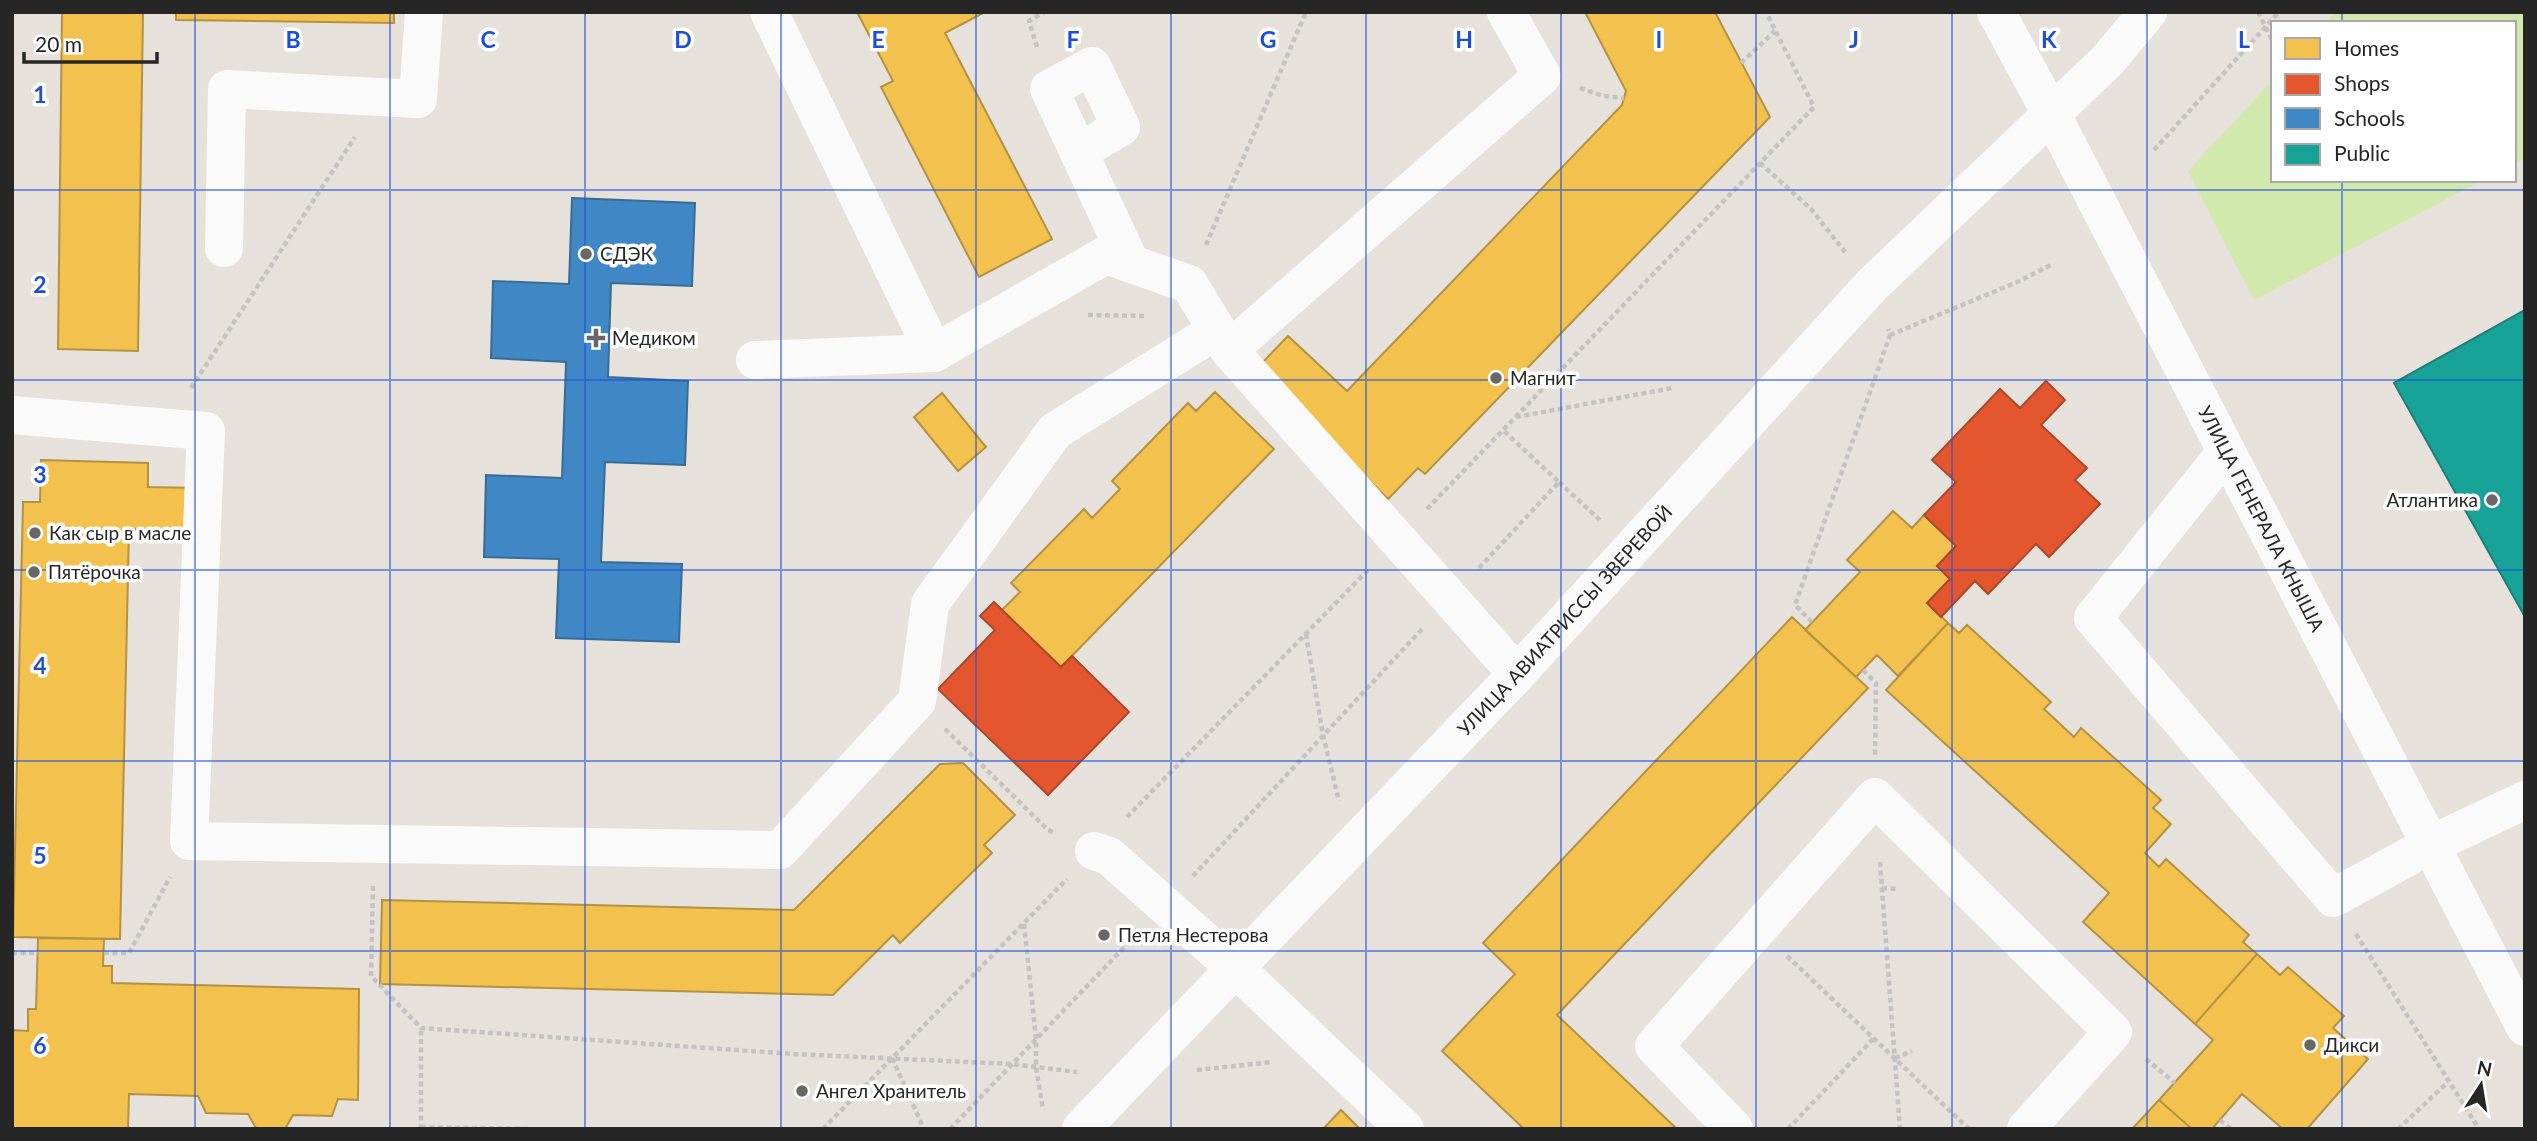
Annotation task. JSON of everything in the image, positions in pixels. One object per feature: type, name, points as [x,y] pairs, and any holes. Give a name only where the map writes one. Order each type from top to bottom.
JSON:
[{"type":"street","points":[[224,248],[228,89],[418,99],[424,12]]},
{"type":"street","points":[[768,12],[934,353]]},
{"type":"street","points":[[12,415],[206,432],[189,841],[780,850],[917,701],[930,604],[1055,431],[1219,332],[1542,76],[1506,12]]},
{"type":"street","name":"УЛИЦА ГЕНЕРАЛА КНЫША","points":[[1996,12],[2525,1027]]},
{"type":"street","name":"УЛИЦА АВИАТРИССЫ ЗВЕРЕВОЙ","points":[[1081,1129],[1517,674],[1872,285],[2108,61],[2148,12]]},
{"type":"street","points":[[1079,152],[1131,264]]},
{"type":"street","points":[[755,360],[934,353],[1106,255],[1189,284],[1219,332],[1517,674]]},
{"type":"street","points":[[2226,452],[2093,618],[2333,898],[2430,845],[2525,800]]},
{"type":"street","points":[[1734,1129],[1654,1046],[1875,797],[2113,1032],[2026,1129]]},
{"type":"street","points":[[1094,851],[1109,856],[1236,968],[1405,1129]]},
{"type":"path","points":[[1189,284],[1306,12]]},
{"type":"path","points":[[823,1129],[1306,634],[1814,107],[1766,12]]},
{"type":"path","points":[[2258,12],[2271,38]]},
{"type":"path","points":[[2154,150],[2271,21]]},
{"type":"path","points":[[1741,63],[1775,31]]},
{"type":"path","points":[[164,429],[382,97]]},
{"type":"path","points":[[1890,335],[2015,283],[2053,264]]},
{"type":"path","points":[[1086,315],[1219,332]]},
{"type":"path","points":[[1515,417],[1672,388]]},
{"type":"path","points":[[1503,430],[1631,548]]},
{"type":"path","points":[[950,1129],[1165,905],[1559,482]]},
{"type":"path","points":[[1306,634],[1323,735],[1350,848]]},
{"type":"path","points":[[1863,670],[1876,683],[1875,797],[1900,1129]]},
{"type":"path","points":[[917,701],[1048,830],[1094,851]]},
{"type":"path","points":[[104,953],[129,953],[189,841]]},
{"type":"path","points":[[373,844],[371,976],[421,1028],[714,1049],[1012,1064],[1131,1077],[1329,1056]]},
{"type":"path","points":[[1882,888],[1899,889]]},
{"type":"path","points":[[2333,898],[2479,1129]]},
{"type":"path","points":[[1024,923],[1036,1039],[1036,1067],[1044,1116]]},
{"type":"path","points":[[1758,930],[1969,1129]]},
{"type":"path","points":[[12,953],[38,953]]},
{"type":"path","points":[[421,1028],[421,1128],[529,1129]]},
{"type":"path","points":[[1788,1129],[1874,1038]]},
{"type":"path","points":[[1895,1058],[1912,1051]]},
{"type":"path","points":[[892,1058],[924,1129]]},
{"type":"path","points":[[2398,1129],[2448,1082]]},
{"type":"path","points":[[2220,1120],[2231,1129]]},
{"type":"green space","points":[[2336,12],[2525,12],[2525,158],[2516,163],[2516,21],[2328,21]]},
{"type":"green space","points":[[2271,82],[2271,182],[2479,182],[2254,300],[2188,171]]},
{"type":"building: Homes","points":[[62,12],[143,12],[138,351],[58,349]]},
{"type":"building: Homes","points":[[176,12],[394,12],[394,23],[176,20]]},
{"type":"building: Homes","points":[[857,12],[985,12],[945,33],[1052,239],[979,277],[881,87],[893,81]]},
{"type":"building: Homes","points":[[1585,12],[1715,12],[1770,117],[1425,474],[1418,468],[1388,499],[1312,424],[1260,365],[1288,336],[1347,391],[1622,105],[1626,91]]},
{"type":"building: Homes","points":[[1215,392],[1274,449],[1061,667],[1002,610],[1020,592],[1011,583],[1084,509],[1092,518],[1120,489],[1112,481],[1188,403],[1196,411]]},
{"type":"building: Homes","points":[[942,393],[986,447],[958,471],[914,417]]},
{"type":"building: Homes","points":[[41,460],[148,463],[148,487],[197,488],[196,531],[129,529],[120,939],[13,937],[23,502],[40,502]]},
{"type":"building: Homes","points":[[1893,511],[1912,528],[1924,515],[1956,546],[1937,566],[1950,579],[1927,603],[1948,623],[1898,676],[1877,655],[1856,677],[1805,630],[1860,572],[1847,560]]},
{"type":"building: Homes","points":[[1792,617],[1868,688],[1557,1015],[1677,1129],[1524,1129],[1442,1051],[1515,974],[1483,943]]},
{"type":"building: Homes","points":[[1948,623],[1959,633],[1967,625],[2051,702],[2044,709],[2074,737],[2081,728],[2161,800],[2153,808],[2171,824],[2145,853],[2159,867],[2166,859],[2249,935],[2243,942],[2257,954],[2195,1024],[2083,922],[2109,893],[1886,690]]},
{"type":"building: Homes","points":[[963,763],[1015,815],[984,845],[992,853],[900,943],[893,935],[833,995],[380,984],[382,900],[794,910],[940,764]]},
{"type":"building: Homes","points":[[38,938],[104,939],[103,966],[112,966],[112,983],[359,989],[358,1100],[338,1099],[332,1116],[293,1115],[285,1129],[256,1128],[248,1114],[206,1113],[198,1096],[129,1094],[128,1129],[12,1129],[13,1030],[28,1031],[28,1009],[36,1009]]},
{"type":"building: Homes","points":[[2257,954],[2280,975],[2288,967],[2344,1016],[2333,1028],[2368,1059],[2307,1129],[2283,1129],[2242,1094],[2212,1129],[2192,1129],[2159,1100],[2213,1040],[2195,1024]]},
{"type":"building: Homes","points":[[2159,1100],[2192,1129],[2132,1129]]},
{"type":"building: Homes","points":[[1341,1110],[1360,1129],[1323,1129]]},
{"type":"building: Shops","points":[[2046,381],[2065,400],[2041,425],[2087,468],[2075,480],[2100,504],[2049,557],[2036,544],[1988,594],[1975,581],[1941,617],[1927,603],[1950,579],[1937,566],[1956,546],[1924,515],[1956,482],[1932,460],[2000,389],[2020,408]]},
{"type":"building: Shops","points":[[994,602],[1061,667],[1072,656],[1129,712],[1048,795],[938,689],[995,630],[980,616]]},
{"type":"building: Schools","points":[[572,198],[695,203],[692,286],[611,283],[608,377],[688,381],[685,465],[605,462],[601,562],[682,564],[679,642],[556,638],[559,559],[484,557],[486,475],[562,478],[566,362],[491,358],[493,281],[569,284]]},
{"type":"building: Public","name":"Атлантика","points":[[2525,310],[2525,617],[2394,383]]},
{"type":"place","name":"СДЭК","points":[[586,254]]},
{"type":"place","name":"Медиком","points":[[596,338]]},
{"type":"place","name":"Магнит","points":[[1496,378]]},
{"type":"place","name":"Атлантика","points":[[2492,500]]},
{"type":"place","name":"Как сыр в масле","points":[[35,533]]},
{"type":"place","name":"Пятёрочка","points":[[34,572]]},
{"type":"place","name":"Петля Нестерова","points":[[1104,935]]},
{"type":"place","name":"Дикси","points":[[2310,1045]]},
{"type":"place","name":"Ангел Хранитель","points":[[802,1091]]}]
